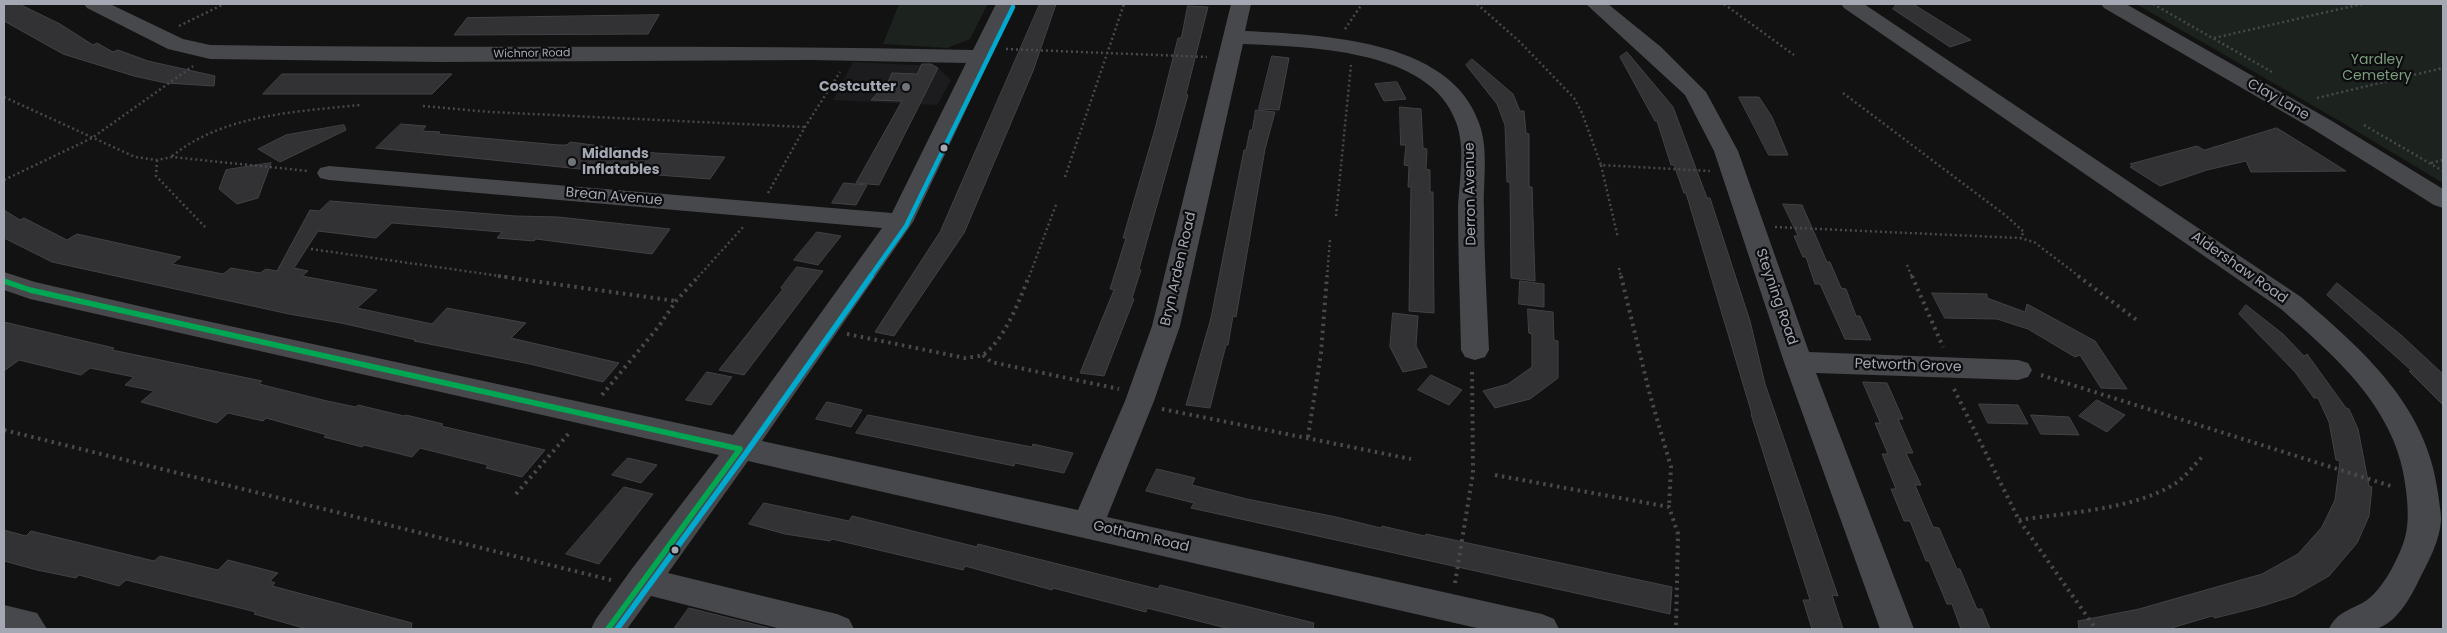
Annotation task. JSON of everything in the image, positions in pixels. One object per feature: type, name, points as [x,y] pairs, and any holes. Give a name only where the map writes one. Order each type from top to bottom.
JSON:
[{"type":"street","name":"Wichnor Road","points":[[94,4],[176,44],[214,52],[440,55],[622,52],[852,54],[983,52]]},
{"type":"street","points":[[608,629],[740,449],[900,222],[1006,4]]},
{"type":"street","name":"Bryn Arden Road","points":[[1088,525],[1154,366],[1166,326],[1241,4]]},
{"type":"street","name":"Steyning Road","points":[[1596,4],[1653,52],[1695,92],[1726,151],[1798,362],[1897,629]]},
{"type":"street","name":"Aldershaw Road","points":[[1851,4],[2263,284],[2325,331],[2365,371],[2397,415],[2409,439],[2433,500],[2425,520],[2419,545],[2402,582],[2381,610],[2346,629]]},
{"type":"street","name":"Clay Lane","points":[[2111,4],[2324,126],[2443,200]]},
{"type":"street","name":"Derron Avenue","points":[[1231,48],[1345,46],[1397,60],[1420,71],[1447,91],[1464,114],[1469,128],[1473,166],[1471,208],[1475,350]]},
{"type":"street","name":"Brean Avenue","points":[[329,173],[900,222]]},
{"type":"street","name":"Gotham Road","points":[[4,280],[30,290],[1088,525],[1542,629]]},
{"type":"street","name":"Petworth Grove","points":[[1798,362],[2018,370]]},
{"type":"street","points":[[641,583],[837,629]]},
{"type":"street","points":[[4,619],[25,623],[30,629]]},
{"type":"path","points":[[158,36],[224,4]]},
{"type":"path","points":[[1065,177],[1124,4]]},
{"type":"path","points":[[1336,216],[1348,81],[1345,46],[1362,4]]},
{"type":"path","points":[[1477,4],[1520,42],[1574,98],[1582,113],[1600,165],[1618,238]]},
{"type":"path","points":[[1724,4],[1794,55]]},
{"type":"path","points":[[2214,38],[2362,4]]},
{"type":"path","points":[[983,52],[1108,53],[1231,48]]},
{"type":"path","points":[[4,180],[92,138],[214,52]]},
{"type":"path","points":[[516,494],[587,414],[665,318],[676,301],[758,210],[805,127],[852,54]]},
{"type":"path","points":[[2317,98],[2443,68]]},
{"type":"path","points":[[1843,93],[2006,215],[2024,232],[2020,238]]},
{"type":"path","points":[[4,97],[135,157],[158,160],[172,157],[329,173]]},
{"type":"path","points":[[172,157],[180,149],[200,138],[249,120],[360,105]]},
{"type":"path","points":[[423,106],[490,112],[805,127]]},
{"type":"path","points":[[158,160],[156,176],[205,227]]},
{"type":"path","points":[[2430,164],[2443,160]]},
{"type":"path","points":[[1600,165],[1733,172]]},
{"type":"path","points":[[824,330],[965,358],[983,355],[995,343],[1017,306],[1057,202]]},
{"type":"path","points":[[1752,225],[2020,238],[2034,242],[2138,321]]},
{"type":"path","points":[[1308,438],[1321,353],[1330,240]]},
{"type":"path","points":[[311,249],[676,301]]},
{"type":"path","points":[[1907,265],[1949,368],[2019,520],[2096,629]]},
{"type":"path","points":[[1619,268],[1650,395],[1671,466],[1669,507],[1678,534],[1676,629]]},
{"type":"path","points":[[1451,608],[1473,473],[1472,371],[1475,350]]},
{"type":"path","points":[[983,355],[991,362],[1139,399],[1308,438],[1411,459]]},
{"type":"path","points":[[2018,370],[2056,378],[2433,500]]},
{"type":"path","points":[[4,430],[641,583]]},
{"type":"path","points":[[2019,520],[2124,504],[2170,486],[2184,476],[2202,456]]},
{"type":"path","points":[[1495,475],[1669,507]]},
{"type":"shaded area","points":[[853,62],[936,66],[951,80],[937,105],[833,100]]},
{"type":"green space","points":[[899,4],[987,5],[970,39],[947,48],[883,44]]},
{"type":"green space","name":"Yardley Cemetery","points":[[2136,4],[2443,4],[2443,183],[2343,123]]},
{"type":"building","points":[[4,4],[19,4],[60,24],[93,45],[97,43],[113,52],[118,50],[148,61],[215,76],[214,86],[166,83],[134,76],[63,54],[4,21]]},
{"type":"building","points":[[1040,4],[1056,4],[1033,71],[964,233],[894,336],[875,332],[940,232]]},
{"type":"building","points":[[1897,4],[1913,4],[1971,40],[1950,47],[1893,9]]},
{"type":"building","points":[[1188,6],[1208,7],[1186,94],[1188,95],[1139,269],[1141,270],[1132,298],[1134,299],[1104,376],[1080,373],[1114,290],[1110,289],[1126,238],[1123,238],[1155,129],[1178,38],[1181,38]]},
{"type":"building","points":[[659,15],[648,34],[454,35],[467,18]]},
{"type":"building","points":[[1627,52],[1673,107],[1707,198],[1710,198],[1750,321],[1765,384],[1838,596],[1832,595],[1843,629],[1812,629],[1803,600],[1810,600],[1751,414],[1686,193],[1684,193],[1674,165],[1671,165],[1657,121],[1655,121],[1620,57]]},
{"type":"building","points":[[1272,56],[1289,58],[1279,110],[1259,109]]},
{"type":"building","points":[[1472,59],[1513,94],[1520,111],[1524,111],[1526,133],[1529,134],[1529,187],[1532,187],[1535,281],[1511,278],[1510,182],[1507,182],[1505,125],[1497,104],[1466,65]]},
{"type":"building","points":[[922,64],[931,64],[938,68],[879,185],[856,183],[902,101],[871,100],[888,82],[892,73],[917,74]]},
{"type":"building","points":[[282,74],[452,74],[432,94],[263,94]]},
{"type":"building","points":[[1397,82],[1406,99],[1384,101],[1375,84]]},
{"type":"building","points":[[1739,97],[1759,97],[1772,117],[1788,155],[1769,155]]},
{"type":"building","points":[[1400,107],[1421,109],[1423,148],[1427,149],[1426,169],[1430,170],[1430,192],[1433,192],[1434,313],[1409,311],[1411,187],[1408,187],[1409,166],[1404,165],[1406,145],[1401,145]]},
{"type":"building","points":[[1256,110],[1275,112],[1265,149],[1236,317],[1233,316],[1228,345],[1226,345],[1210,408],[1186,405],[1211,318],[1244,150],[1246,150],[1250,130],[1252,130]]},
{"type":"building","points":[[401,124],[426,126],[422,131],[440,132],[438,134],[559,145],[567,145],[570,142],[655,153],[725,157],[710,179],[580,169],[376,148]]},
{"type":"building","points":[[344,125],[346,130],[280,162],[258,149],[286,135]]},
{"type":"building","points":[[2277,128],[2346,171],[2251,172],[2246,161],[2207,170],[2160,186],[2130,167],[2133,166],[2130,164],[2197,146],[2204,150]]},
{"type":"building","points":[[271,163],[258,198],[237,204],[219,189],[226,170]]},
{"type":"building","points":[[844,183],[867,185],[856,205],[832,203]]},
{"type":"building","points":[[330,201],[515,216],[558,217],[670,229],[652,254],[536,239],[534,241],[497,238],[502,232],[392,223],[376,238],[318,231],[294,268],[308,271],[302,276],[377,290],[357,308],[432,324],[447,308],[526,323],[511,338],[619,363],[603,382],[530,364],[414,341],[416,340],[52,262],[4,238],[4,210],[20,220],[24,218],[67,240],[77,234],[181,257],[172,264],[223,274],[231,268],[260,273],[266,269],[277,271],[310,210],[319,211]]},
{"type":"building","points":[[1783,204],[1802,205],[1827,262],[1830,262],[1841,288],[1846,289],[1856,316],[1860,316],[1871,340],[1845,339],[1820,284],[1815,284],[1806,257],[1803,257],[1794,236],[1798,236]]},
{"type":"building","points":[[817,232],[841,236],[818,265],[794,260]]},
{"type":"building","points":[[797,267],[823,271],[744,375],[719,370],[783,289],[781,288]]},
{"type":"building","points":[[1520,281],[1544,284],[1544,307],[1519,304]]},
{"type":"building","points":[[2337,283],[2401,335],[2443,374],[2443,405],[2409,371],[2412,371],[2327,295]]},
{"type":"building","points":[[1932,293],[1987,294],[1987,298],[2025,312],[2027,304],[2095,341],[2127,389],[2101,388],[2080,355],[2075,357],[2028,329],[1997,319],[1945,318]]},
{"type":"building","points":[[2246,305],[2283,334],[2304,356],[2307,354],[2346,408],[2349,409],[2358,429],[2369,486],[2372,487],[2369,516],[2357,543],[2329,576],[2294,596],[2259,607],[2215,618],[2212,616],[2168,629],[2079,629],[2078,621],[2139,609],[2262,574],[2298,554],[2322,527],[2335,500],[2340,461],[2336,460],[2329,422],[2318,398],[2314,398],[2295,372],[2239,314]]},
{"type":"building","points":[[1528,309],[1553,312],[1554,340],[1558,341],[1558,378],[1530,399],[1495,408],[1483,391],[1508,384],[1532,367],[1532,334],[1529,333]]},
{"type":"building","points":[[1393,313],[1418,316],[1416,346],[1427,367],[1403,372],[1390,347]]},
{"type":"building","points":[[4,322],[114,348],[112,350],[262,381],[259,384],[327,401],[406,415],[443,424],[441,426],[545,450],[522,477],[486,468],[488,465],[420,448],[412,457],[364,445],[362,447],[266,418],[263,421],[228,413],[217,423],[141,402],[154,391],[125,385],[134,377],[90,368],[81,375],[19,360],[4,371]]},
{"type":"building","points":[[707,372],[732,377],[711,405],[686,400]]},
{"type":"building","points":[[1431,375],[1462,390],[1449,405],[1418,390]]},
{"type":"building","points":[[1863,382],[1887,383],[1903,419],[1898,419],[1913,453],[1906,453],[1921,485],[1915,485],[1933,527],[1939,528],[1957,569],[1960,569],[1977,609],[1982,609],[1990,629],[1961,629],[1952,604],[1947,604],[1929,561],[1926,561],[1910,521],[1904,521],[1891,489],[1896,489],[1882,454],[1888,454],[1875,423],[1880,423]]},
{"type":"building","points":[[2097,400],[2125,415],[2107,432],[2079,416]]},
{"type":"building","points":[[827,402],[862,410],[851,427],[816,419]]},
{"type":"building","points":[[1979,404],[2018,405],[2028,424],[1988,423]]},
{"type":"building","points":[[868,415],[1032,447],[1033,444],[1073,453],[1064,473],[1015,463],[1014,466],[856,433]]},
{"type":"building","points":[[2031,415],[2069,417],[2079,435],[2041,434]]},
{"type":"building","points":[[628,458],[657,465],[641,483],[612,475]]},
{"type":"building","points":[[1157,469],[1195,478],[1192,485],[1247,499],[1381,528],[1382,526],[1425,536],[1426,534],[1672,587],[1670,614],[1191,508],[1194,503],[1146,491]]},
{"type":"building","points":[[624,487],[653,494],[599,564],[566,554]]},
{"type":"building","points":[[764,503],[849,521],[852,516],[977,547],[978,544],[1158,589],[1160,585],[1314,623],[1313,629],[1230,629],[1147,608],[1146,612],[1053,588],[1052,590],[965,566],[963,570],[832,539],[830,541],[785,534],[749,524]]},
{"type":"building","points":[[4,530],[26,536],[31,531],[154,561],[160,556],[218,570],[228,560],[278,573],[270,581],[275,583],[272,586],[412,623],[411,629],[307,629],[254,614],[256,612],[126,580],[119,586],[79,575],[76,578],[37,570],[4,561]]},
{"type":"building","points":[[689,608],[769,628],[769,629],[674,629]]},
{"type":"transit line","points":[[617,629],[746,453],[906,226],[1013,7]]},
{"type":"transit line","points":[[4,281],[30,290],[740,449],[608,629]]},
{"type":"place","name":"Costcutter","points":[[906,87]]},
{"type":"place","name":"Midlands Inflatables","points":[[572,162]]}]
